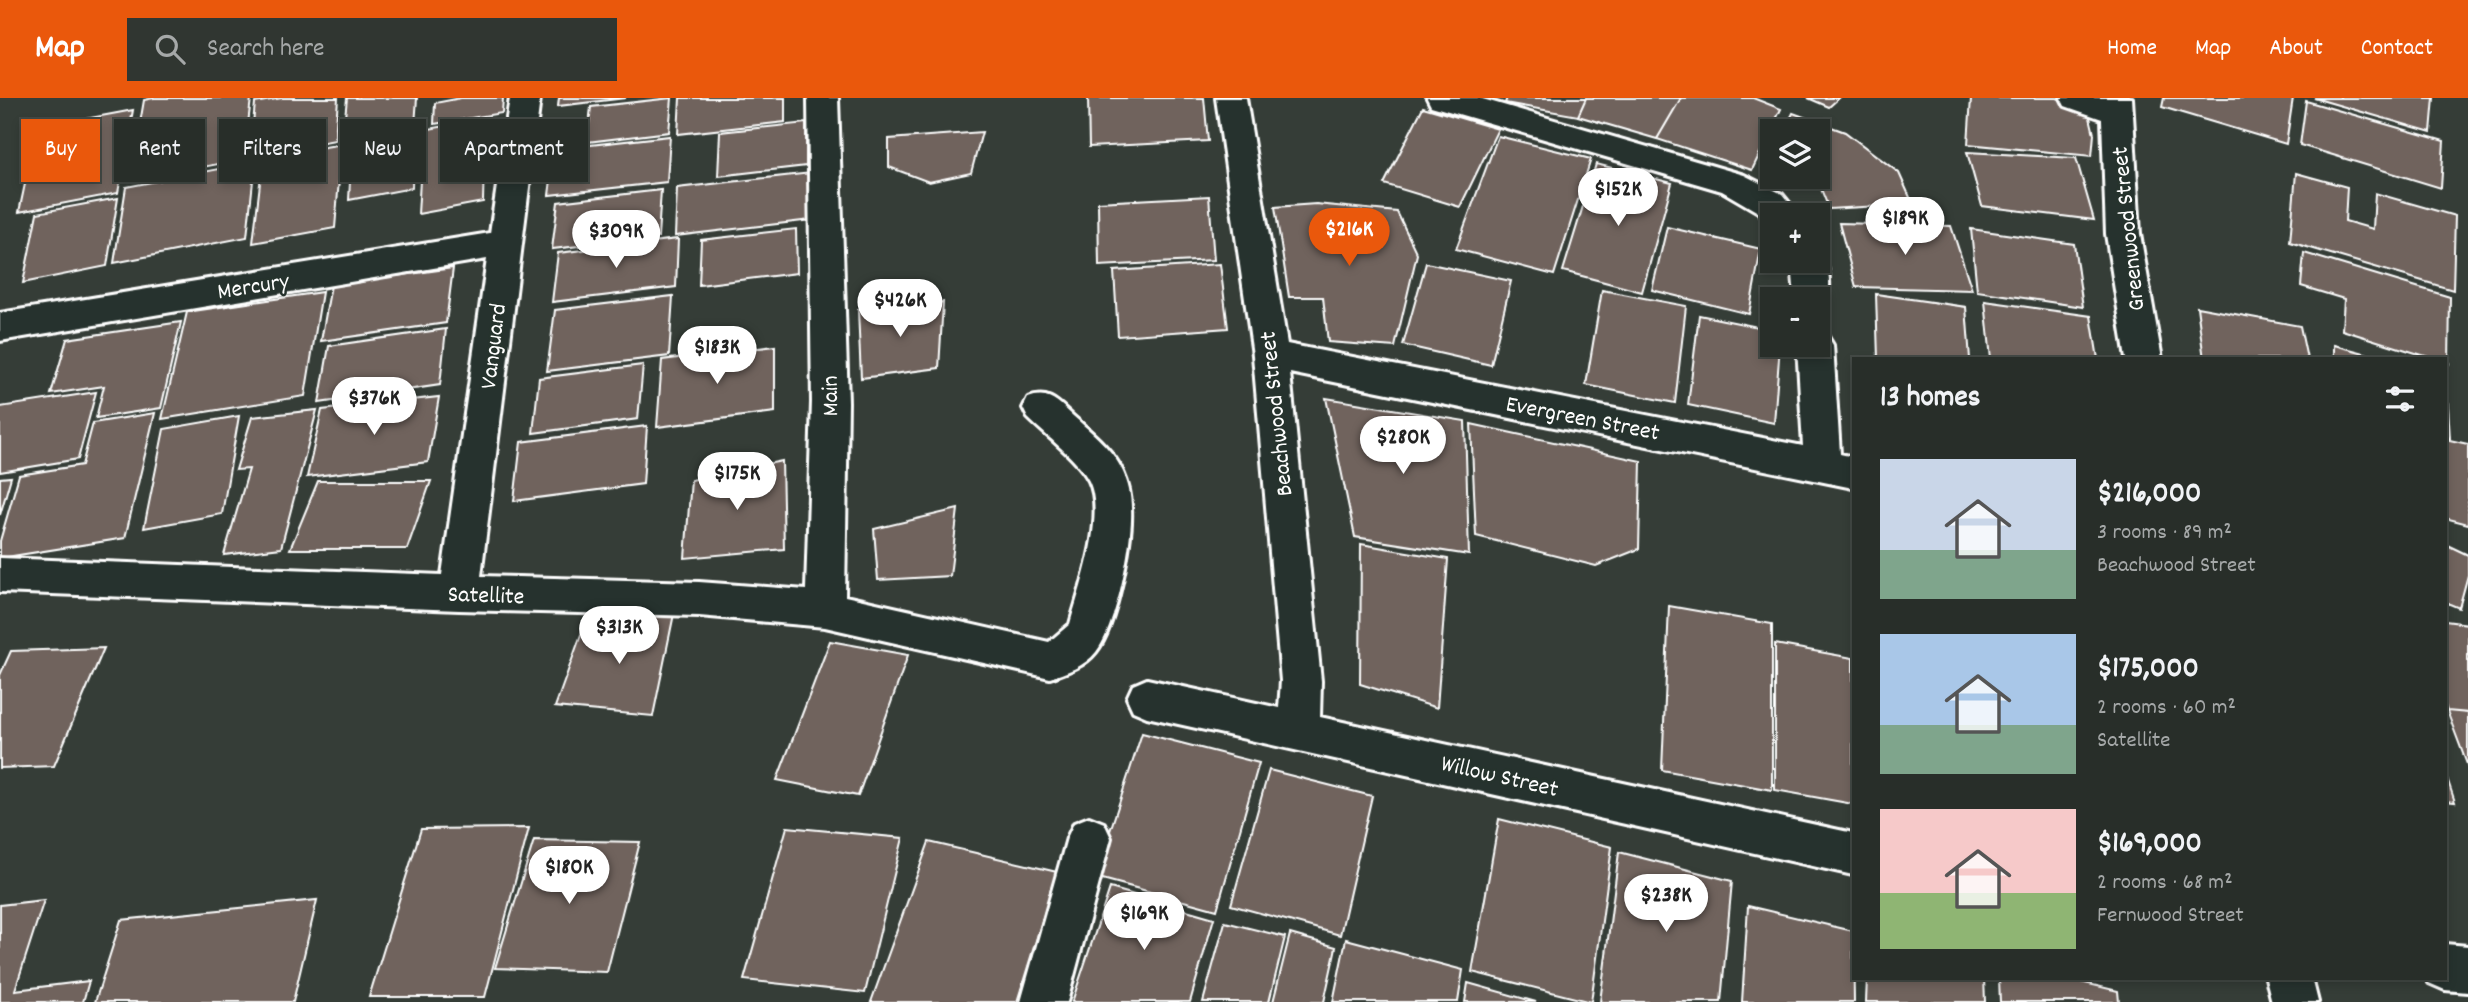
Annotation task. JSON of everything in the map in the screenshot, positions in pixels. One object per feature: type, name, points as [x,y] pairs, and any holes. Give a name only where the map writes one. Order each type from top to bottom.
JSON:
[{"type":"street","name":"Vanguard","points":[[459,593],[524,98]]},
{"type":"street","name":"Main","points":[[822,98],[830,402],[825,609]]},
{"type":"street","name":"Beachwood Street","points":[[1231,98],[1271,355],[1301,681],[1298,731]]},
{"type":"street","points":[[1442,98],[1733,183],[1770,203]]},
{"type":"street","points":[[2076,98],[2117,105]]},
{"type":"street","name":"Greenwood Street","points":[[2117,105],[2123,234],[2144,357]]},
{"type":"street","name":"Mercury","points":[[0,327],[505,243]]},
{"type":"street","name":"Evergreen Street","points":[[1271,355],[1838,469]]},
{"type":"street","points":[[1817,357],[1838,469]]},
{"type":"street","name":"Satellite","points":[[0,575],[459,593],[699,599],[825,609],[1050,660],[1073,649],[1088,631],[1111,531],[1112,499],[1105,473],[1041,408]]},
{"type":"street","name":"Willow Street","points":[[1147,698],[1852,853]]},
{"type":"street","points":[[1044,1002],[1089,838]]},
{"type":"street","points":[[2447,967],[2468,969]]},
{"type":"street","points":[[2290,980],[2295,1002]]},
{"type":"building","points":[[251,98],[249,119],[219,119],[219,164],[205,167],[205,119],[141,119],[144,100]]},
{"type":"building","points":[[282,98],[338,98],[335,140],[326,142],[326,119],[253,119],[255,103]]},
{"type":"building","points":[[347,98],[417,98],[415,119],[345,119]]},
{"type":"building","points":[[461,98],[503,98],[502,113],[465,119],[440,119],[440,123],[434,124],[435,103]]},
{"type":"building","points":[[559,98],[626,98],[558,106]]},
{"type":"building","points":[[672,98],[669,132],[588,142],[591,107]]},
{"type":"building","points":[[680,98],[785,98],[785,122],[678,134]]},
{"type":"building","points":[[1088,98],[1204,98],[1208,141],[1089,147]]},
{"type":"building","points":[[1507,98],[1586,98],[1578,116],[1505,103]]},
{"type":"building","points":[[1586,98],[1681,98],[1657,139],[1578,116]]},
{"type":"building","points":[[1681,98],[1753,98],[1781,109],[1776,119],[1760,119],[1760,153],[1752,170],[1657,139]]},
{"type":"building","points":[[1808,98],[1839,98],[1829,107]]},
{"type":"building","points":[[1971,98],[2057,98],[2088,109],[2094,134],[2092,156],[1968,144]]},
{"type":"building","points":[[2164,98],[2293,98],[2286,144],[2162,107]]},
{"type":"building","points":[[2314,98],[2434,98],[2431,132]]},
{"type":"building","points":[[2306,101],[2444,141],[2441,188],[2300,145]]},
{"type":"building","points":[[1423,107],[1498,129],[1460,207],[1384,184]]},
{"type":"building","points":[[133,110],[131,119],[114,119],[114,182],[120,182],[118,193],[19,212],[25,182],[100,182],[100,119],[85,119]]},
{"type":"building","points":[[1793,113],[1809,119],[1790,119]]},
{"type":"building","points":[[806,123],[806,166],[718,176],[720,132]]},
{"type":"building","points":[[440,127],[440,182],[483,182],[483,202],[418,214],[420,182],[426,182],[426,129]]},
{"type":"building","points":[[1830,127],[1845,132],[1899,173],[1913,204],[1830,209],[1830,203],[1827,203],[1821,189],[1830,189]]},
{"type":"building","points":[[982,132],[971,173],[929,182],[889,167],[889,139]]},
{"type":"building","points":[[670,136],[667,182],[549,195],[551,182],[588,182],[588,145]]},
{"type":"building","points":[[1498,136],[1591,159],[1554,275],[1456,249]]},
{"type":"building","points":[[340,144],[335,228],[253,243],[260,182],[326,182],[326,147]]},
{"type":"building","points":[[1967,152],[2076,158],[2094,220],[1982,206]]},
{"type":"building","points":[[1596,164],[1672,183],[1642,292],[1563,271]]},
{"type":"building","points":[[219,169],[219,182],[253,182],[247,237],[114,263],[126,187],[152,182],[205,182],[205,172]]},
{"type":"building","points":[[811,173],[811,220],[675,236],[677,188]]},
{"type":"building","points":[[2296,173],[2347,187],[2345,221],[2373,229],[2375,193],[2455,216],[2453,290],[2290,242]]},
{"type":"building","points":[[350,182],[412,182],[412,188],[349,200]]},
{"type":"building","points":[[661,190],[658,237],[552,249],[558,202]]},
{"type":"building","points":[[1209,196],[1214,260],[1099,266],[1098,202]]},
{"type":"building","points":[[118,198],[107,266],[23,283],[37,213]]},
{"type":"building","points":[[1316,204],[1397,212],[1417,254],[1395,347],[1328,342],[1323,297],[1289,297],[1275,207]]},
{"type":"building","points":[[1839,223],[1951,226],[1972,290],[1856,287]]},
{"type":"building","points":[[1667,227],[1760,249],[1749,314],[1652,290]]},
{"type":"building","points":[[796,229],[797,273],[699,285],[701,240]]},
{"type":"building","points":[[1971,229],[2074,244],[2083,307],[1977,291]]},
{"type":"building","points":[[678,239],[676,287],[552,302],[558,253]]},
{"type":"building","points":[[2304,253],[2450,297],[2449,363],[2447,357],[2429,357],[2342,330],[2344,299],[2301,286]]},
{"type":"building","points":[[1426,263],[1511,281],[1491,365],[1403,345]]},
{"type":"building","points":[[1220,264],[1228,328],[1118,336],[1114,271]]},
{"type":"building","points":[[453,268],[446,323],[321,341],[331,285]]},
{"type":"building","points":[[1602,290],[1686,306],[1675,403],[1586,385]]},
{"type":"building","points":[[322,292],[305,396],[162,419],[187,312]]},
{"type":"building","points":[[1876,294],[1966,307],[1970,357],[1878,357]]},
{"type":"building","points":[[673,296],[669,356],[547,371],[555,310]]},
{"type":"building","points":[[1985,301],[2091,316],[2098,357],[1991,357]]},
{"type":"building","points":[[943,302],[939,368],[861,378],[858,310]]},
{"type":"building","points":[[2197,307],[2300,326],[2307,357],[2204,357]]},
{"type":"building","points":[[1699,315],[1760,327],[1760,357],[1779,357],[1774,423],[1688,405]]},
{"type":"building","points":[[181,322],[161,408],[96,418],[104,386],[51,394],[67,339]]},
{"type":"building","points":[[446,329],[440,385],[319,403],[329,346]]},
{"type":"building","points":[[2334,345],[2379,357],[2334,357]]},
{"type":"building","points":[[775,346],[775,412],[657,427],[662,360]]},
{"type":"building","points":[[643,365],[638,419],[533,433],[539,378]]},
{"type":"building","points":[[2447,390],[2450,438],[2447,437]]},
{"type":"building","points":[[96,392],[78,459],[0,472],[0,407]]},
{"type":"building","points":[[439,397],[428,462],[307,477],[322,410]]},
{"type":"building","points":[[1326,398],[1465,421],[1469,555],[1355,537]]},
{"type":"building","points":[[317,410],[281,548],[224,555],[249,469],[236,470],[252,417]]},
{"type":"building","points":[[155,413],[125,538],[0,558],[0,541],[19,475],[82,465],[93,423]]},
{"type":"building","points":[[239,416],[222,514],[144,528],[164,429]]},
{"type":"building","points":[[1471,424],[1641,461],[1639,549],[1596,566],[1476,536]]},
{"type":"building","points":[[647,426],[643,484],[514,501],[521,442]]},
{"type":"building","points":[[2447,439],[2468,444],[2468,524],[2447,519]]},
{"type":"building","points":[[782,461],[784,549],[685,558],[691,480]]},
{"type":"building","points":[[11,477],[0,515],[0,478]]},
{"type":"building","points":[[318,481],[431,481],[407,549],[290,549]]},
{"type":"building","points":[[958,509],[950,576],[878,580],[874,529]]},
{"type":"building","points":[[1361,544],[1448,559],[1437,708],[1360,684]]},
{"type":"building","points":[[2447,545],[2468,555],[2468,575],[2459,608],[2447,603]]},
{"type":"building","points":[[1669,606],[1772,624],[1772,790],[1662,770]]},
{"type":"building","points":[[675,609],[653,716],[555,707],[583,629]]},
{"type":"building","points":[[2447,621],[2468,624],[2468,713],[2447,711]]},
{"type":"building","points":[[830,641],[908,655],[858,796],[777,780]]},
{"type":"building","points":[[1775,644],[1852,658],[1852,804],[1775,790]]},
{"type":"building","points":[[104,648],[54,766],[0,768],[0,675],[11,651]]},
{"type":"building","points":[[2447,711],[2468,713],[2468,767]]},
{"type":"building","points":[[1142,733],[1259,763],[1217,910],[1095,877]]},
{"type":"building","points":[[1269,770],[1372,796],[1340,935],[1231,905]]},
{"type":"building","points":[[2447,778],[2455,802],[2447,801]]},
{"type":"building","points":[[1499,819],[1612,847],[1591,1002],[1472,972]]},
{"type":"building","points":[[787,827],[903,838],[865,993],[744,980]]},
{"type":"building","points":[[529,828],[485,997],[369,997],[421,829]]},
{"type":"building","points":[[534,840],[640,842],[607,972],[495,968]]},
{"type":"building","points":[[929,842],[1057,872],[1017,1002],[871,1002]]},
{"type":"building","points":[[1619,852],[1732,881],[1721,1002],[1600,1002]]},
{"type":"building","points":[[1110,888],[1214,918],[1190,1002],[1072,1002]]},
{"type":"building","points":[[44,900],[15,990],[89,981],[83,1002],[0,1002],[0,905]]},
{"type":"building","points":[[317,900],[293,1002],[95,1002],[121,920]]},
{"type":"building","points":[[1748,906],[1852,931],[1854,1002],[1742,1002]]},
{"type":"building","points":[[1225,922],[1285,937],[1269,1002],[1203,1002]]},
{"type":"building","points":[[1290,934],[1336,947],[1324,1002],[1273,1002]]},
{"type":"building","points":[[1346,939],[1463,970],[1458,1002],[1333,1002]]},
{"type":"building","points":[[1867,980],[1984,980],[1985,1002],[1866,1002]]},
{"type":"building","points":[[1999,980],[2072,980],[2118,991],[2119,1002],[2000,1002]]},
{"type":"building","points":[[1468,983],[1536,1002],[1465,1002]]}]
